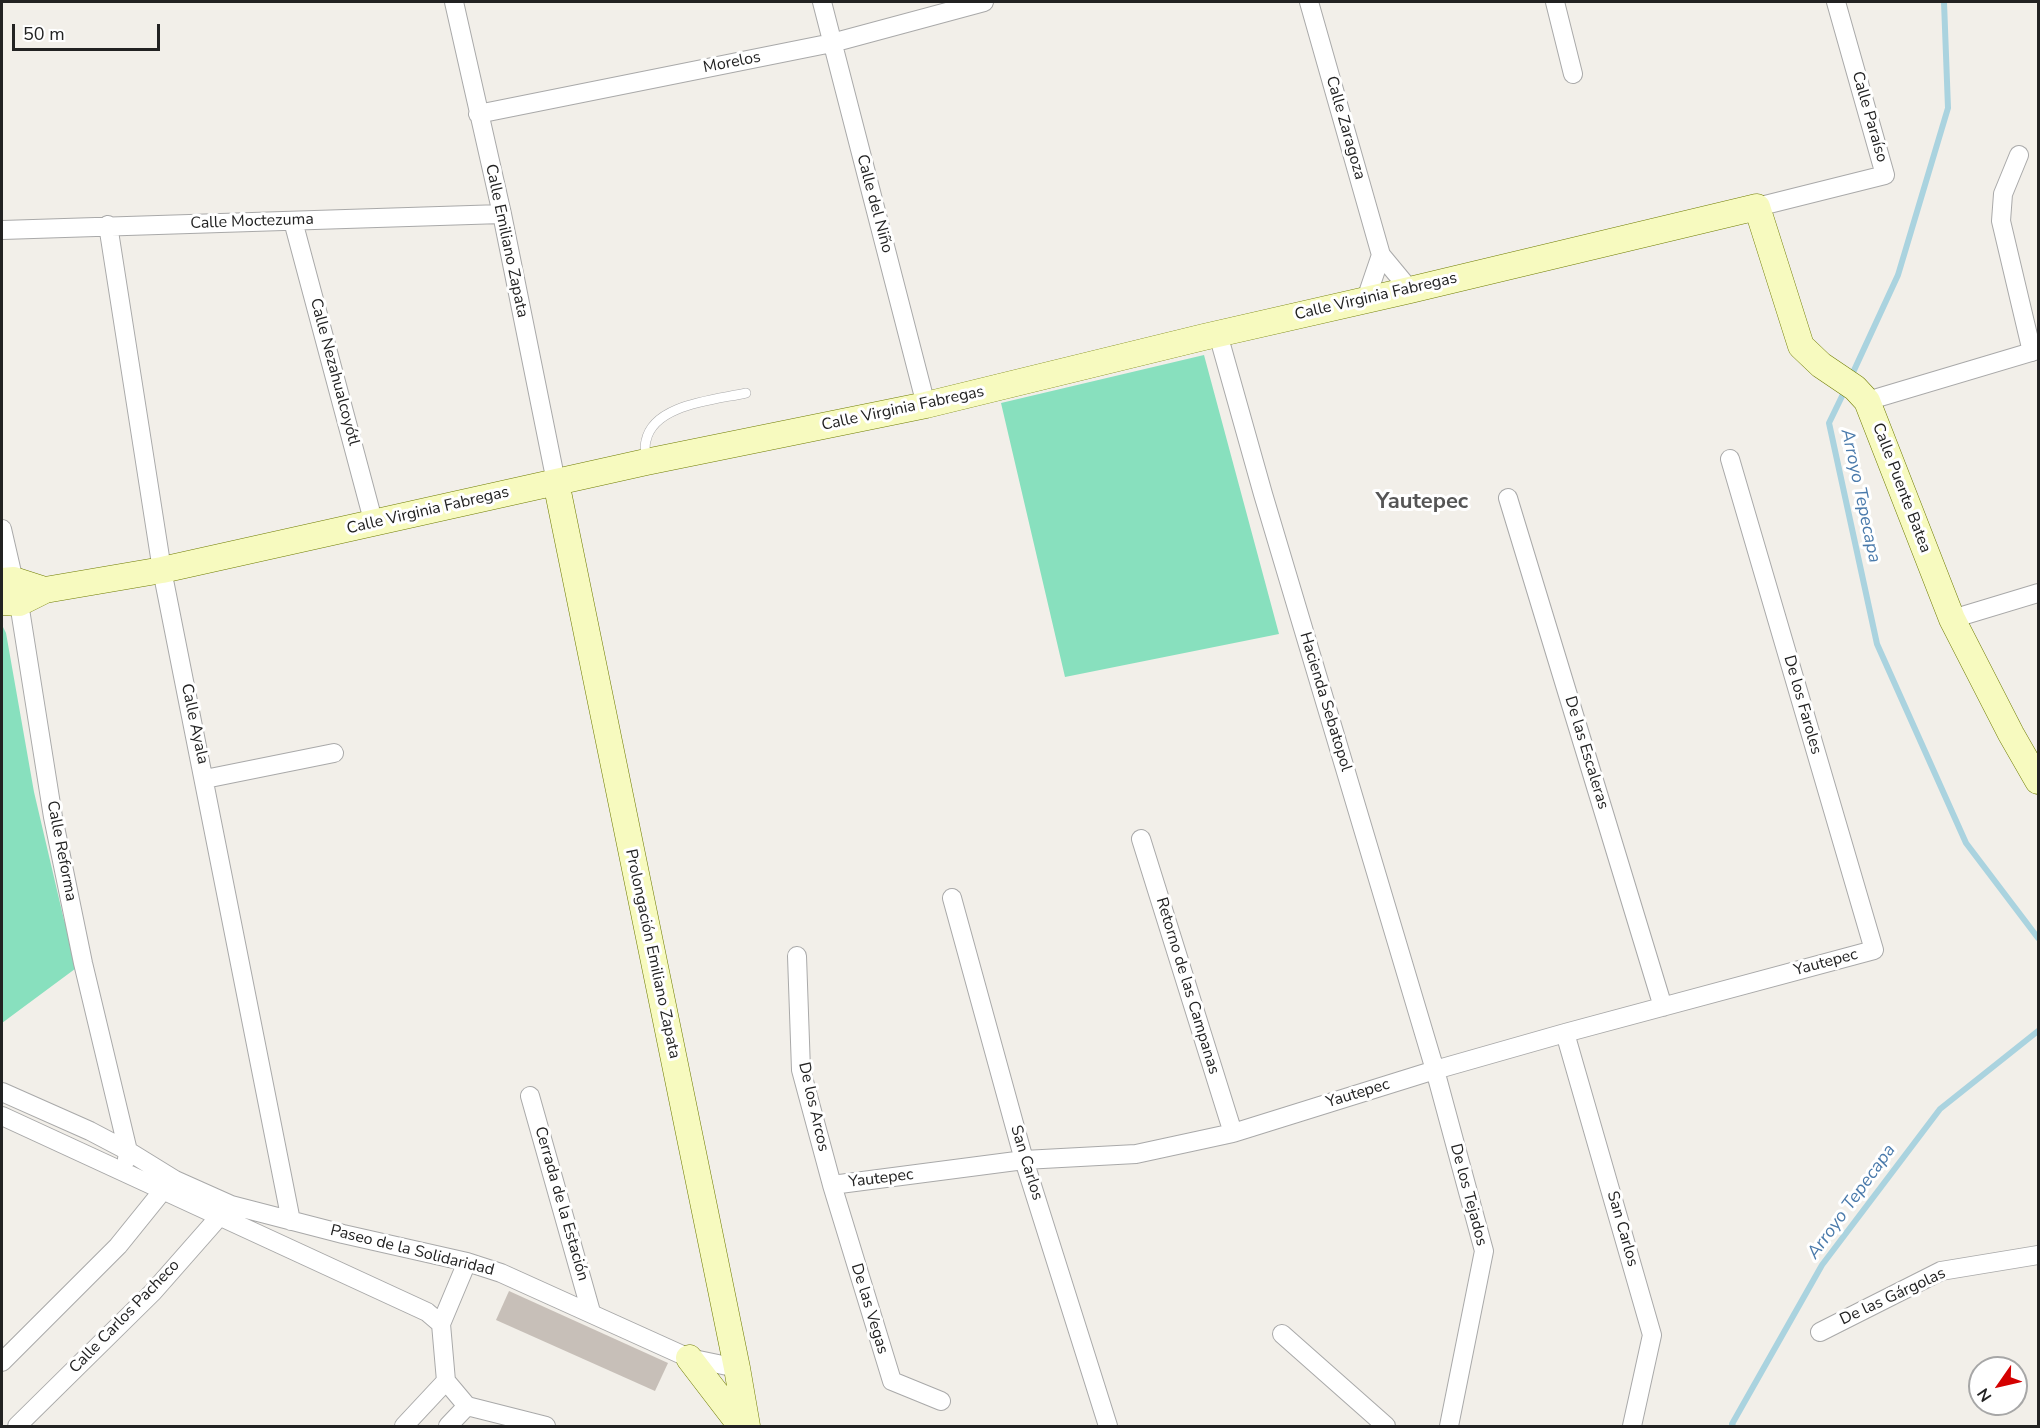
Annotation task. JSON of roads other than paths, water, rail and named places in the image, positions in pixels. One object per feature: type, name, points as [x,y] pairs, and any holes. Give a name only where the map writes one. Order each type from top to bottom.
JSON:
[{"type":"main road","name":"Calle Virginia Fabregas","points":[[9,591],[45,591],[162,570],[646,462],[926,405],[1757,207]]},
{"type":"main road","points":[[1757,207],[1801,346],[1821,365],[1861,395]]},
{"type":"main road","name":"Calle Puente Batea","points":[[1861,395],[1952,619],[2011,734],[2038,781]]},
{"type":"main road","name":"Prolongación Emiliano Zapata","points":[[556,482],[747,1426]]},
{"type":"main road","points":[[689,1358],[741,1426]]},
{"type":"street","name":"Calle Emiliano Zapata","points":[[454,2],[502,214],[556,482]]},
{"type":"street","name":"Calle del Niño","points":[[822,2],[926,405]]},
{"type":"street","name":"Morelos","points":[[478,114],[832,43],[984,2]]},
{"type":"street","name":"Calle Zaragoza","points":[[1309,2],[1381,255],[1410,290]]},
{"type":"street","points":[[1555,2],[1573,74]]},
{"type":"street","name":"Calle Paraíso","points":[[1757,207],[1885,175],[1836,2]]},
{"type":"street","points":[[1861,395],[2035,351],[2001,221],[2003,194],[2019,154]]},
{"type":"street","name":"Calle Moctezuma","points":[[2,230],[502,214]]},
{"type":"street","name":"Calle Nezahualcoyótl","points":[[293,221],[374,524]]},
{"type":"street","name":"Calle Ayala","points":[[108,225],[162,570],[291,1221]]},
{"type":"street","points":[[1366,299],[1381,255]]},
{"type":"street","name":"Hacienda Sebatopol","points":[[1218,334],[1435,1070]]},
{"type":"street","name":"De los Faroles","points":[[1730,459],[1874,950]]},
{"type":"street","name":"De las Escaleras","points":[[1508,498],[1663,1007]]},
{"type":"street","name":"Calle Reforma","points":[[2,529],[9,591],[53,817],[83,963],[128,1150],[127,1172]]},
{"type":"street","points":[[1952,619],[2038,592]]},
{"type":"street","points":[[205,779],[334,753]]},
{"type":"street","name":"Retorno de las Campanas","points":[[1141,839],[1233,1133]]},
{"type":"street","name":"San Carlos","points":[[952,898],[1024,1160],[1108,1426]]},
{"type":"street","name":"Yautepec","points":[[832,1185],[1024,1160],[1136,1154],[1233,1133],[1565,1032],[1874,950]]},
{"type":"street","name":"De los Arcos","points":[[797,956],[801,1070],[832,1185]]},
{"type":"street","name":"San Carlos","points":[[1565,1032],[1652,1335],[1632,1426]]},
{"type":"street","name":"De los Tejados","points":[[1435,1070],[1484,1251],[1449,1426]]},
{"type":"street","name":"Paseo de la Solidaridad","points":[[2,1092],[128,1150],[191,1202],[291,1221],[467,1262],[501,1273],[689,1358],[737,1368]]},
{"type":"street","name":"Cerrada de la Estación","points":[[531,1096],[591,1312]]},
{"type":"street","points":[[2,1116],[127,1172],[169,1184],[118,1246],[2,1362]]},
{"type":"street","name":"Paseo de la Solidaridad","points":[[169,1184],[427,1312],[441,1324]]},
{"type":"street","name":"De las Vegas","points":[[832,1185],[892,1381],[941,1401]]},
{"type":"street","name":"Calle Carlos Pacheco","points":[[17,1426],[153,1292],[224,1210]]},
{"type":"street","name":"De las Gárgolas","points":[[1820,1332],[1941,1271],[2038,1255]]},
{"type":"street","points":[[467,1262],[441,1324],[446,1381],[466,1406],[546,1426]]},
{"type":"street","points":[[1282,1334],[1386,1426]]},
{"type":"street","points":[[404,1426],[446,1381]]},
{"type":"street","points":[[448,1426],[466,1406]]},
{"type":"lane","points":[[646,462],[646,441],[653,425],[674,409],[746,393]]},
{"type":"waterway","name":"Arroyo Tepecapa","points":[[1850,379],[1898,275],[1948,108],[1944,2]]},
{"type":"waterway","name":"Arroyo Tepecapa","points":[[1846,388],[1829,423],[1877,644],[1966,843],[2038,938]]},
{"type":"waterway","name":"Arroyo Tepecapa","points":[[1733,1426],[1732,1424],[1822,1265],[1940,1109],[2038,1031]]},
{"type":"district","name":"Yautepec","points":[[1422,503]]}]
